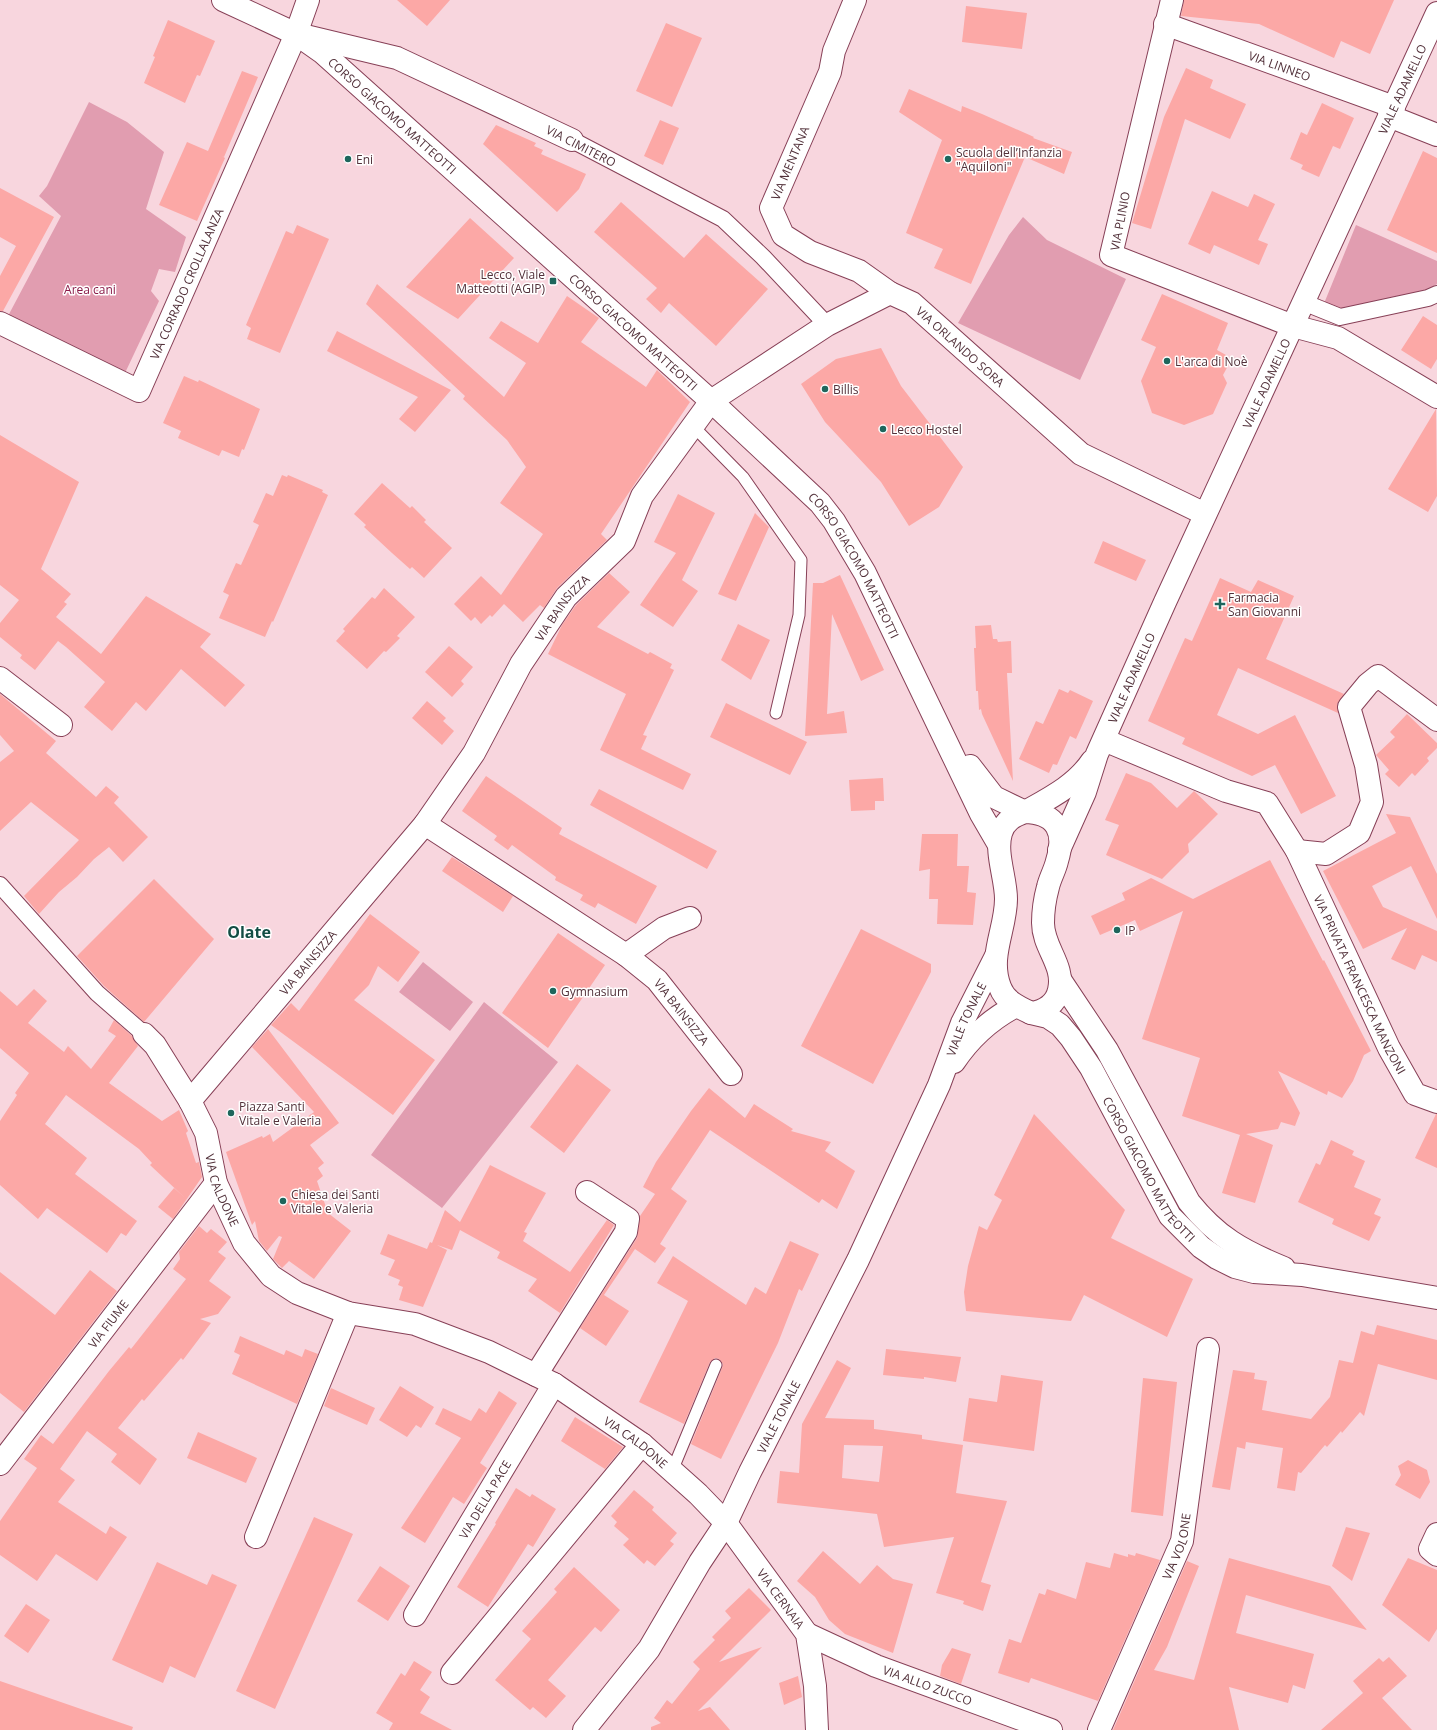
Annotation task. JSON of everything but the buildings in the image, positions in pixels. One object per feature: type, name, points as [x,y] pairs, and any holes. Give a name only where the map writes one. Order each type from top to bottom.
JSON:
[{"type":"street","name":"CORSO GIACOMO MATTEOTTI","points":[[224,0],[296,34],[323,53],[711,401],[802,485],[834,521],[865,573],[981,814],[999,845]]},
{"type":"street","points":[[296,34],[308,0]]},
{"type":"street","name":"VIA MENTANA","points":[[855,0],[834,51],[830,72],[771,208],[784,234],[810,252],[859,271],[890,294]]},
{"type":"street","name":"VIA PLINIO","points":[[1172,0],[1165,24],[1111,255],[1292,326]]},
{"type":"street","name":"VIALE ADAMELLO","points":[[1059,850],[1085,792],[1100,747],[1205,514],[1437,13]]},
{"type":"street","name":"VIA LINNEO","points":[[1165,24],[1391,111],[1437,135]]},
{"type":"street","name":"VIA CIMITERO","points":[[296,34],[397,58],[572,140],[723,219],[763,257],[827,325]]},
{"type":"street","name":"VIA CORRADO CROLLALANZA","points":[[0,323],[140,391],[296,34]]},
{"type":"street","points":[[711,401],[827,325],[890,294]]},
{"type":"street","name":"VIA ORLANDO SORA","points":[[890,294],[912,303],[1081,454],[1205,514]]},
{"type":"street","points":[[1303,302],[1340,317],[1428,298],[1437,294]]},
{"type":"street","points":[[1292,326],[1338,338],[1437,397]]},
{"type":"street","name":"VIA BAINSIZZA","points":[[190,1101],[425,824],[474,753],[525,658],[566,597],[624,541],[642,496],[711,401]]},
{"type":"street","points":[[1297,852],[1326,854],[1359,833],[1372,802],[1366,765],[1350,707],[1368,684],[1378,676],[1437,720]]},
{"type":"street","points":[[0,678],[60,726]]},
{"type":"street","name":"CORSO GIACOMO MATTEOTTI","points":[[950,747],[968,763],[994,797],[1025,812],[1038,812],[1048,816],[1055,824],[1060,836],[1059,850]]},
{"type":"street","name":"VIALE ADAMELLO","points":[[999,845],[1004,825],[1012,817],[1025,812],[1065,788],[1084,771],[1100,747]]},
{"type":"street","name":"VIA PRIVATA FRANCESCA MANZONI","points":[[1100,747],[1226,791],[1267,803],[1297,852],[1389,1048],[1415,1094],[1437,1102]]},
{"type":"street","name":"VIA BAINSIZZA","points":[[425,824],[626,955],[657,980],[731,1074]]},
{"type":"street","points":[[999,845],[1006,901],[1005,915],[996,956],[996,972],[1000,987],[1007,1000],[1024,1010]]},
{"type":"street","points":[[1059,850],[1057,862],[1048,886],[1043,923],[1047,942],[1060,972],[1061,981]]},
{"type":"street","name":"VIA CALDONE","points":[[0,885],[98,993],[155,1045],[190,1101],[206,1133],[216,1183],[244,1243],[271,1276],[297,1293],[348,1313],[415,1324],[489,1352],[545,1379],[642,1444],[672,1470],[726,1523]]},
{"type":"street","points":[[626,955],[664,928],[690,918]]},
{"type":"street","name":"VIALE TONALE","points":[[584,1730],[649,1649],[700,1562],[726,1523],[750,1472],[858,1260],[939,1084],[962,1023],[996,956]]},
{"type":"street","name":"CORSO GIACOMO MATTEOTTI","points":[[1061,981],[1107,1050],[1174,1176],[1189,1202],[1205,1222],[1228,1241],[1254,1256],[1302,1275]]},
{"type":"street","name":"VIALE TONALE","points":[[939,1084],[970,1041],[986,1025],[1024,1010],[1044,1010],[1054,1002],[1057,997],[1061,981]]},
{"type":"street","name":"CORSO GIACOMO MATTEOTTI","points":[[1024,1010],[1048,1016],[1060,1025],[1072,1038],[1090,1068],[1157,1196],[1170,1216],[1185,1233],[1217,1258],[1236,1267],[1254,1272],[1302,1275],[1437,1298]]},
{"type":"street","name":"VIA FIUME","points":[[0,1464],[216,1183]]},
{"type":"street","points":[[545,1379],[626,1232],[628,1219],[587,1192]]},
{"type":"street","points":[[256,1537],[348,1313]]},
{"type":"street","name":"VIA VOLONE","points":[[1099,1730],[1182,1541],[1208,1349]]},
{"type":"street","name":"VIA DELLA PACE","points":[[415,1615],[545,1379]]},
{"type":"street","points":[[452,1673],[642,1444]]},
{"type":"street","name":"VIA CERNAIA","points":[[726,1523],[807,1634],[815,1686],[817,1730]]},
{"type":"street","points":[[1437,1534],[1430,1550],[1437,1556]]},
{"type":"street","name":"VIA ALLO ZUCCO","points":[[807,1634],[876,1666],[1051,1730]]},
{"type":"lane","points":[[693,426],[743,476],[800,560],[799,615],[776,714]]},
{"type":"lane","points":[[672,1470],[716,1365]]},
{"type":"green space","name":"Area cani","points":[[89,102],[127,122],[164,152],[146,209],[186,237],[175,272],[159,269],[151,291],[159,301],[125,373],[8,316],[61,216],[39,196],[47,186]]},
{"type":"green space","points":[[1023,217],[1047,240],[1126,279],[1080,380],[958,323],[1009,235]]},
{"type":"green space","points":[[1356,225],[1437,261],[1437,284],[1424,292],[1338,312],[1323,306]]},
{"type":"green space","points":[[423,962],[473,1002],[450,1031],[399,992]]},
{"type":"green space","points":[[484,1002],[558,1062],[442,1208],[371,1155]]},
{"type":"place","name":"Eni","points":[[348,159]]},
{"type":"place","name":"Scuola dell’Infanzia \"Aquiloni\"","points":[[948,159]]},
{"type":"place","name":"Lecco, Viale Matteotti (AGIP)","points":[[553,281]]},
{"type":"place","name":"L'arca di Noè","points":[[1167,361]]},
{"type":"place","name":"Billis","points":[[825,389]]},
{"type":"place","name":"Lecco Hostel","points":[[883,429]]},
{"type":"place","name":"Farmacia San Giovanni","points":[[1220,604]]},
{"type":"place","name":"IP","points":[[1117,930]]},
{"type":"place","name":"Gymnasium","points":[[553,991]]},
{"type":"place","name":"Piazza Santi Vitale e Valeria","points":[[231,1113]]},
{"type":"place","name":"Chiesa dei Santi Vitale e Valeria","points":[[283,1201]]},
{"type":"district","name":"Olate","points":[[249,932]]}]
